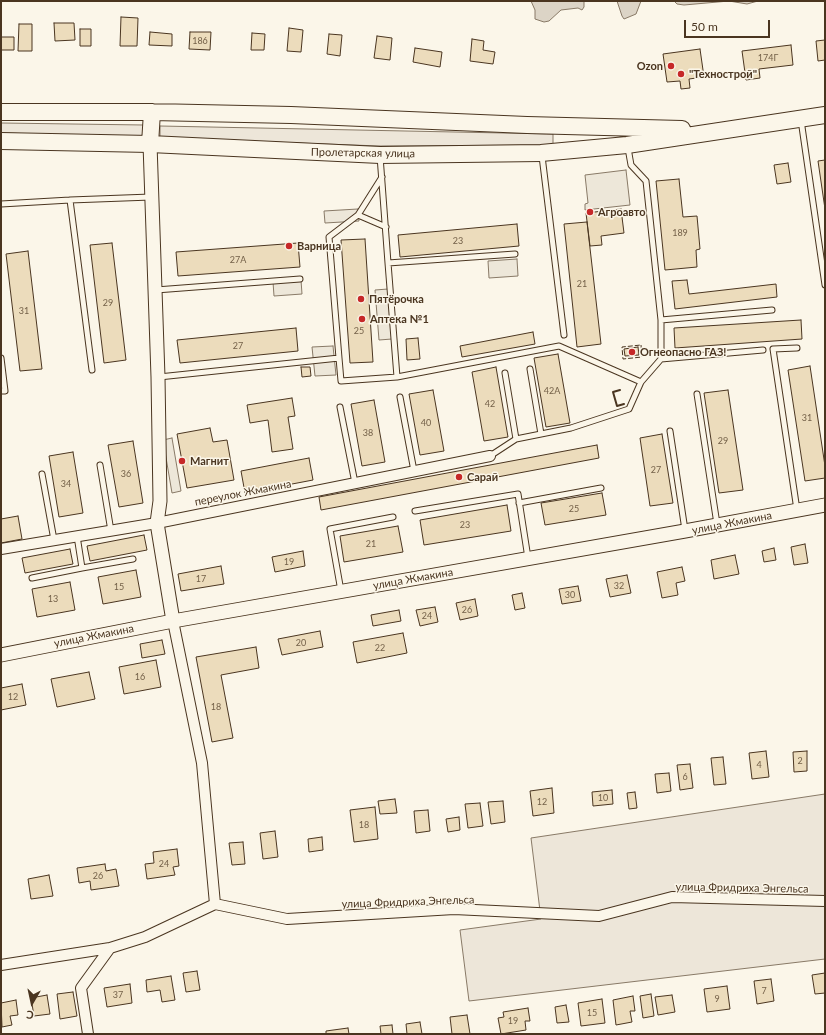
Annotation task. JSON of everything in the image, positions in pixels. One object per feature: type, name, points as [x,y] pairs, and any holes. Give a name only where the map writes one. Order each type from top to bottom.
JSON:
[{"type":"main road","name":"Пролетарская улица","points":[[1,112],[152,112],[291,115],[565,126],[724,129]]},
{"type":"main road","points":[[150,144],[152,112]]},
{"type":"main road","name":"Пролетарская улица","points":[[1,141],[150,144],[380,155],[541,153],[627,145],[724,129],[825,115]]},
{"type":"main road","points":[[564,151],[565,126]]},
{"type":"street","points":[[1,965],[110,948],[145,937],[215,904],[202,762],[173,621],[157,523],[160,501],[158,377],[150,144]]},
{"type":"street","name":"переулок Жмакина","points":[[1,549],[157,523],[490,456]]},
{"type":"street","name":"улица Жмакина","points":[[1,655],[173,621],[825,505]]},
{"type":"street","name":"улица Фридриха Энгельса","points":[[215,904],[287,920],[454,909],[599,916],[672,898],[738,898],[825,901]]},
{"type":"street","points":[[88,1034],[81,988],[110,948]]},
{"type":"lane","points":[[801,119],[825,286]]},
{"type":"lane","points":[[490,456],[516,439],[571,428],[629,409],[641,382],[661,359],[661,320],[646,181],[632,165],[627,145]]},
{"type":"lane","points":[[541,153],[564,335]]},
{"type":"lane","points":[[380,155],[397,377]]},
{"type":"lane","points":[[382,177],[358,215],[329,237],[341,381],[397,377],[558,346],[641,382]]},
{"type":"lane","points":[[1,204],[152,197]]},
{"type":"lane","points":[[70,200],[92,370]]},
{"type":"lane","points":[[358,215],[386,227]]},
{"type":"lane","points":[[388,263],[515,254]]},
{"type":"lane","points":[[156,290],[300,279]]},
{"type":"lane","points":[[661,320],[772,310]]},
{"type":"lane","points":[[797,348],[773,350],[797,511]]},
{"type":"lane","points":[[661,359],[763,350]]},
{"type":"lane","points":[[1,358],[5,390],[1,391]]},
{"type":"lane","points":[[158,377],[338,358]]},
{"type":"lane","points":[[530,369],[541,434]]},
{"type":"lane","points":[[505,373],[516,439]]},
{"type":"lane","points":[[697,394],[717,525]]},
{"type":"lane","points":[[400,397],[414,471]]},
{"type":"lane","points":[[340,407],[355,483]]},
{"type":"lane","points":[[670,431],[685,531]]},
{"type":"lane","points":[[100,465],[111,530]]},
{"type":"lane","points":[[42,474],[54,540]]},
{"type":"lane","points":[[519,503],[601,488]]},
{"type":"lane","points":[[415,511],[518,494],[528,558]]},
{"type":"lane","points":[[341,592],[330,529],[393,516]]},
{"type":"lane","points":[[77,536],[82,568]]},
{"type":"lane","points":[[32,578],[132,559]]},
{"type":"shaded area","points":[[531,1],[584,1],[584,7],[582,10],[578,8],[561,10],[549,21],[544,22],[535,19],[535,10]]},
{"type":"shaded area","points":[[617,1],[641,1],[636,14],[624,19]]},
{"type":"shaded area","points":[[674,1],[729,1],[684,5],[677,4]]},
{"type":"shaded area","points":[[729,1],[758,1],[747,4]]},
{"type":"shaded area","points":[[1,123],[144,125],[144,137],[1,133]]},
{"type":"shaded area","points":[[160,126],[553,134],[553,145],[380,146],[160,138]]},
{"type":"shaded area","points":[[626,170],[630,205],[585,210],[585,204],[588,203],[585,175]]},
{"type":"shaded area","points":[[358,209],[359,221],[325,223],[324,211]]},
{"type":"shaded area","points":[[517,259],[518,276],[489,278],[488,261]]},
{"type":"shaded area","points":[[301,280],[302,294],[274,296],[273,282]]},
{"type":"shaded area","points":[[388,289],[392,339],[379,340],[375,290]]},
{"type":"shaded area","points":[[333,346],[336,375],[315,376],[312,347]]},
{"type":"shaded area","points":[[172,438],[181,491],[172,493],[163,440]]},
{"type":"shaded area","points":[[825,794],[825,959],[469,1001],[460,930],[541,919],[531,838]]},
{"type":"building","points":[[121,17],[138,18],[137,46],[120,46]]},
{"type":"building","points":[[54,23],[74,23],[75,40],[55,41]]},
{"type":"building","points":[[19,24],[32,24],[32,51],[18,51]]},
{"type":"building","points":[[289,28],[303,30],[301,52],[287,51]]},
{"type":"building","points":[[80,29],[91,29],[91,46],[80,46]]},
{"type":"building","points":[[150,32],[172,34],[172,46],[149,45]]},
{"type":"building","points":[[190,32],[211,32],[210,50],[189,49]]},
{"type":"building","points":[[252,33],[265,34],[264,50],[251,50]]},
{"type":"building","points":[[329,34],[342,35],[340,56],[327,54]]},
{"type":"building","points":[[377,36],[392,38],[390,60],[374,58]]},
{"type":"building","points":[[1,37],[14,37],[14,50],[1,50]]},
{"type":"building","points":[[472,39],[484,41],[483,50],[495,52],[493,64],[470,61]]},
{"type":"building","points":[[825,40],[825,60],[818,61],[816,41]]},
{"type":"building","points":[[791,45],[793,65],[759,69],[760,78],[746,80],[742,51]]},
{"type":"building","points":[[415,48],[442,52],[440,67],[413,62]]},
{"type":"building","points":[[700,49],[704,77],[689,79],[690,88],[681,89],[680,81],[667,82],[663,54]]},
{"type":"building","points":[[825,160],[825,209],[818,161]]},
{"type":"building","points":[[788,163],[791,182],[777,184],[774,165]]},
{"type":"building","points":[[679,179],[683,217],[697,216],[700,249],[696,250],[697,267],[665,270],[656,181]]},
{"type":"building","points":[[621,209],[624,233],[601,236],[602,245],[590,246],[586,213]]},
{"type":"building","points":[[587,222],[601,344],[577,347],[564,224]]},
{"type":"building","points":[[517,224],[519,246],[400,257],[398,235]]},
{"type":"building","points":[[365,239],[373,362],[350,363],[341,240]]},
{"type":"building","points":[[112,243],[126,360],[104,363],[90,245]]},
{"type":"building","points":[[298,243],[300,267],[178,276],[176,252]]},
{"type":"building","points":[[28,251],[42,369],[20,371],[6,254]]},
{"type":"building","points":[[687,280],[689,294],[776,284],[777,297],[675,309],[672,281]]},
{"type":"building","points":[[801,320],[802,339],[675,348],[674,328]]},
{"type":"building","points":[[296,328],[298,351],[180,363],[177,340]]},
{"type":"building","points":[[533,332],[535,344],[462,357],[460,346]]},
{"type":"building","points":[[418,338],[420,359],[407,360],[406,339]]},
{"type":"building","name":"Огнеопасно ГАЗ!","points":[[638,347],[639,355],[625,356],[624,349]]},
{"type":"building","points":[[558,354],[570,423],[546,427],[534,358]]},
{"type":"building","points":[[810,366],[825,466],[825,478],[805,481],[788,370]]},
{"type":"building","points":[[301,367],[310,367],[311,376],[302,377]]},
{"type":"building","points":[[496,367],[508,437],[484,441],[472,372]]},
{"type":"building","points":[[433,390],[444,451],[420,455],[409,394]]},
{"type":"building","points":[[728,390],[743,490],[719,493],[704,393]]},
{"type":"building","points":[[292,398],[295,416],[288,417],[293,449],[272,452],[268,420],[250,423],[247,405]]},
{"type":"building","points":[[374,400],[385,462],[362,466],[351,404]]},
{"type":"building","points":[[210,428],[213,442],[227,440],[234,480],[187,488],[177,434]]},
{"type":"building","points":[[662,434],[673,503],[650,506],[640,438]]},
{"type":"building","points":[[133,441],[143,503],[119,507],[108,445]]},
{"type":"building","name":"Сарай","points":[[597,445],[599,458],[321,510],[319,497]]},
{"type":"building","points":[[73,452],[83,513],[59,517],[49,456]]},
{"type":"building","points":[[309,458],[313,480],[245,493],[241,471]]},
{"type":"building","points":[[602,493],[606,515],[545,525],[541,503]]},
{"type":"building","points":[[507,505],[511,531],[424,545],[420,520]]},
{"type":"building","points":[[18,516],[22,539],[1,543],[1,519]]},
{"type":"building","points":[[398,526],[403,552],[344,562],[340,536]]},
{"type":"building","points":[[144,535],[147,550],[90,561],[87,546]]},
{"type":"building","points":[[805,544],[808,563],[794,565],[791,547]]},
{"type":"building","points":[[774,548],[776,560],[764,562],[762,551]]},
{"type":"building","points":[[70,549],[73,564],[25,573],[22,558]]},
{"type":"building","points":[[303,551],[305,566],[275,572],[272,557]]},
{"type":"building","points":[[735,555],[739,574],[714,579],[711,560]]},
{"type":"building","points":[[221,566],[224,584],[181,591],[178,574]]},
{"type":"building","points":[[682,567],[685,581],[676,583],[678,595],[662,598],[657,572]]},
{"type":"building","points":[[136,570],[141,597],[103,604],[98,577]]},
{"type":"building","points":[[627,575],[631,593],[610,597],[606,579]]},
{"type":"building","points":[[70,582],[75,610],[37,617],[32,589]]},
{"type":"building","points":[[578,586],[581,601],[562,604],[559,589]]},
{"type":"building","points":[[522,593],[525,608],[515,610],[512,595]]},
{"type":"building","points":[[475,599],[478,616],[460,620],[456,603]]},
{"type":"building","points":[[435,607],[438,622],[420,626],[416,610]]},
{"type":"building","points":[[399,610],[401,621],[373,626],[371,615]]},
{"type":"building","points":[[320,631],[323,647],[282,655],[278,639]]},
{"type":"building","points":[[403,633],[407,653],[357,663],[353,642]]},
{"type":"building","points":[[162,640],[165,654],[142,658],[140,644]]},
{"type":"building","points":[[256,647],[259,668],[221,675],[233,738],[212,742],[196,657]]},
{"type":"building","points":[[156,660],[161,687],[124,694],[119,667]]},
{"type":"building","points":[[89,672],[95,699],[57,707],[51,679]]},
{"type":"building","points":[[22,684],[26,705],[1,710],[1,688]]},
{"type":"building","points":[[766,751],[769,777],[752,779],[749,753]]},
{"type":"building","points":[[807,751],[807,771],[794,772],[793,752]]},
{"type":"building","points":[[723,757],[726,784],[714,785],[711,758]]},
{"type":"building","points":[[690,764],[693,788],[680,790],[677,765]]},
{"type":"building","points":[[669,773],[671,791],[657,793],[655,774]]},
{"type":"building","points":[[552,788],[554,813],[533,816],[530,791]]},
{"type":"building","points":[[612,790],[613,804],[593,806],[592,792]]},
{"type":"building","points":[[635,792],[637,808],[629,809],[627,793]]},
{"type":"building","points":[[395,799],[397,813],[380,814],[378,801]]},
{"type":"building","points":[[503,801],[505,822],[491,824],[488,802]]},
{"type":"building","points":[[480,803],[483,826],[468,828],[465,804]]},
{"type":"building","points":[[375,807],[378,839],[354,842],[350,810]]},
{"type":"building","points":[[428,810],[430,831],[416,833],[414,811]]},
{"type":"building","points":[[459,817],[460,830],[448,832],[446,819]]},
{"type":"building","points":[[275,831],[278,857],[263,859],[260,833]]},
{"type":"building","points":[[322,837],[323,850],[309,852],[308,839]]},
{"type":"building","points":[[243,842],[245,864],[232,865],[229,843]]},
{"type":"building","points":[[177,849],[179,866],[173,867],[175,875],[147,879],[145,864],[154,863],[153,852]]},
{"type":"building","points":[[105,864],[106,871],[116,869],[119,886],[91,890],[90,881],[79,883],[77,868]]},
{"type":"building","points":[[49,875],[53,896],[31,899],[28,879]]},
{"type":"building","points":[[197,971],[200,990],[186,992],[183,973]]},
{"type":"building","points":[[825,973],[825,993],[815,994],[812,975]]},
{"type":"building","points":[[171,976],[175,1000],[162,1002],[160,990],[147,992],[146,980]]},
{"type":"building","points":[[771,979],[774,1001],[757,1004],[754,981]]},
{"type":"building","points":[[130,984],[132,1003],[107,1007],[104,988]]},
{"type":"building","points":[[727,986],[730,1009],[707,1012],[704,989]]},
{"type":"building","points":[[73,992],[77,1016],[60,1019],[57,994]]},
{"type":"building","points":[[651,994],[654,1016],[643,1018],[640,996]]},
{"type":"building","points":[[47,995],[50,1014],[34,1016],[31,998]]},
{"type":"building","points":[[672,995],[675,1012],[658,1015],[655,997]]},
{"type":"building","points":[[633,996],[635,1011],[630,1011],[632,1022],[616,1025],[613,1000]]},
{"type":"building","points":[[602,999],[605,1023],[581,1026],[578,1003]]},
{"type":"building","points":[[16,1000],[18,1015],[10,1016],[12,1025],[2,1027],[1,1003]]},
{"type":"building","points":[[566,1005],[569,1022],[557,1023],[555,1007]]},
{"type":"building","points":[[528,1008],[530,1021],[525,1021],[526,1030],[501,1034],[498,1018],[504,1017],[503,1012]]},
{"type":"building","points":[[467,1015],[470,1034],[452,1034],[450,1017]]},
{"type":"building","points":[[420,1022],[422,1034],[407,1034],[406,1024]]},
{"type":"building","points":[[392,1025],[393,1034],[381,1034],[380,1026]]},
{"type":"building","points":[[348,1028],[349,1034],[326,1034],[326,1031]]},
{"type":"fence","points":[[641,345],[642,357],[623,359],[622,347],[641,345]]},
{"type":"wall","points":[[620,390],[613,392],[617,406],[624,404]]},
{"type":"place","name":"Ozon","points":[[671,66]]},
{"type":"place","name":"\"Технострой\"","points":[[681,74]]},
{"type":"place","name":"Агроавто","points":[[590,212]]},
{"type":"place","name":"Варница","points":[[289,246]]},
{"type":"place","name":"Пятёрочка","points":[[361,299]]},
{"type":"place","name":"Аптека №1","points":[[362,319]]},
{"type":"place","name":"Огнеопасно ГАЗ!","points":[[632,352]]},
{"type":"place","name":"Магнит","points":[[182,461]]},
{"type":"place","name":"Сарай","points":[[459,477]]}]
